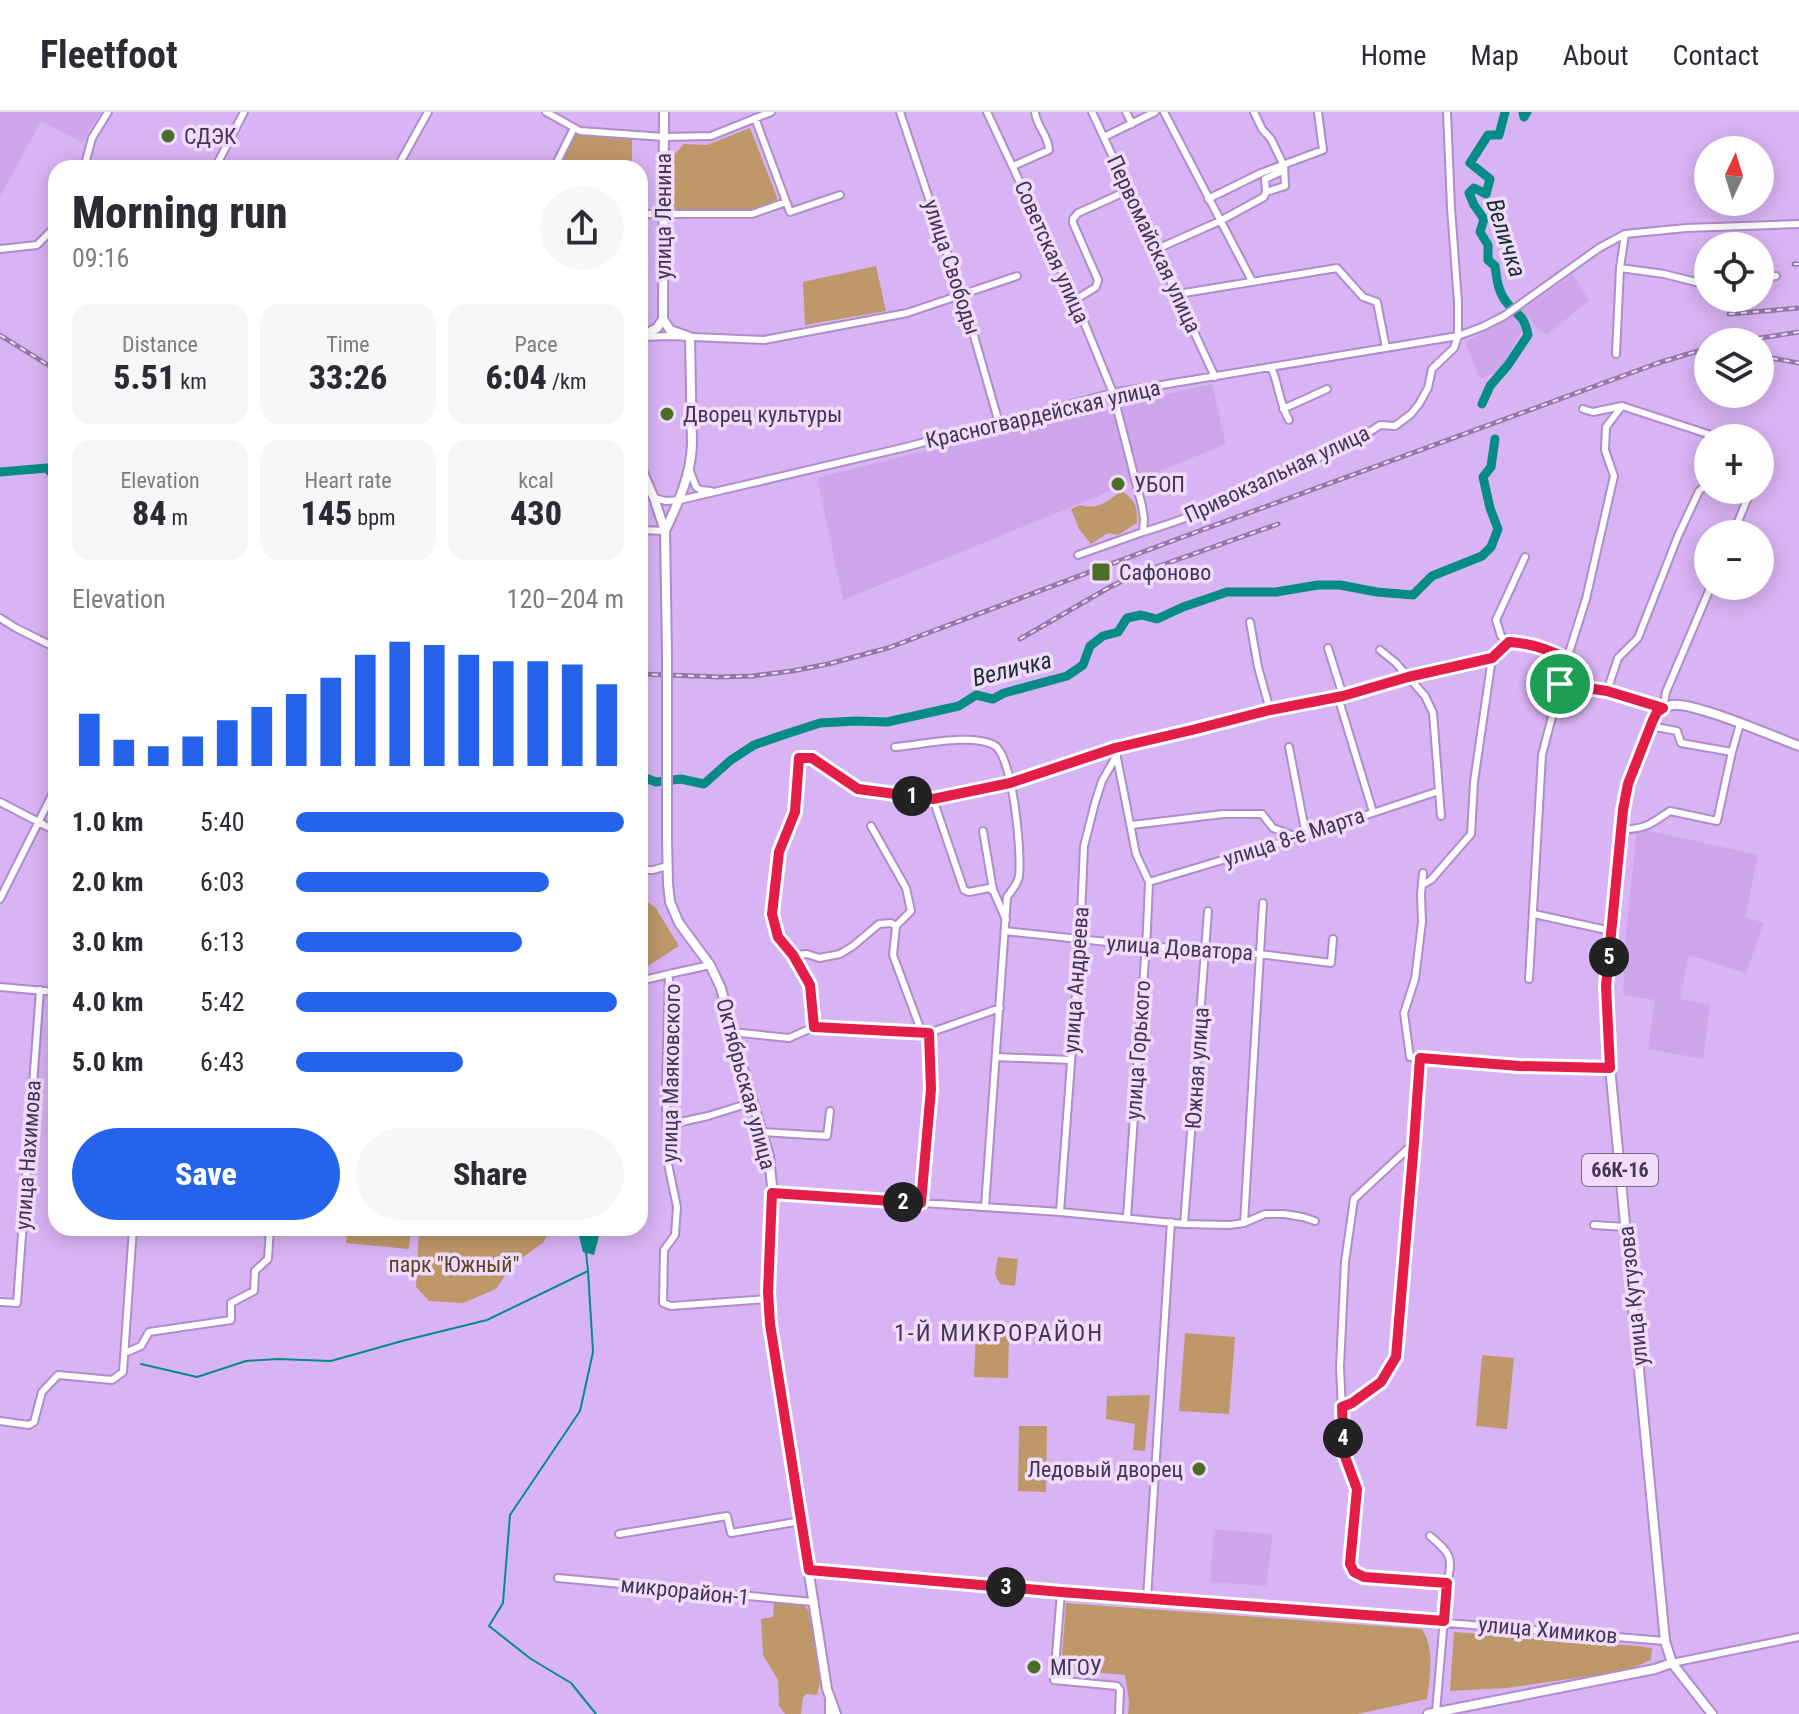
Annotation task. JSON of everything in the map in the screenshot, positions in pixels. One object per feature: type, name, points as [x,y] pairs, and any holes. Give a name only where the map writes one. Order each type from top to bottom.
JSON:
[{"type":"main road","name":"улица Ленина","points":[[663,319],[664,112]]},
{"type":"main road","points":[[648,333],[663,319],[670,330],[690,337]]},
{"type":"main road","name":"Октябрьская улица","points":[[665,531],[680,500],[689,469],[692,444],[690,337]]},
{"type":"main road","name":"Октябрьская улица","points":[[648,484],[665,531],[667,866],[670,902],[679,923],[710,965],[721,988],[770,1164],[772,1193],[768,1299],[771,1331],[813,1602],[829,1695],[836,1714]]},
{"type":"main road","points":[[1663,708],[1682,704],[1799,746]]},
{"type":"main road","name":"улица Кутузова","points":[[1663,708],[1657,712],[1650,726],[1628,784],[1606,986],[1610,1068],[1665,1641]]},
{"type":"main road","name":"66К-16","points":[[1665,1641],[1672,1663],[1712,1714]]},
{"type":"main road","points":[[1432,1713],[1655,1669],[1672,1663]]},
{"type":"street","points":[[86,160],[92,138],[108,112]]},
{"type":"street","points":[[219,160],[244,112]]},
{"type":"street","points":[[401,160],[428,112]]},
{"type":"street","points":[[546,112],[580,131],[664,137],[711,136],[771,112]]},
{"type":"street","name":"улица Свободы","points":[[900,112],[962,296],[999,423]]},
{"type":"street","name":"Советская улица","points":[[987,112],[1075,300],[1113,393]]},
{"type":"street","points":[[1013,166],[1049,150],[1035,112]]},
{"type":"street","name":"Первомайская улица","points":[[1092,112],[1215,377]]},
{"type":"street","points":[[1126,112],[1132,124]]},
{"type":"street","points":[[1104,137],[1155,112]]},
{"type":"street","points":[[1164,112],[1252,281]]},
{"type":"street","points":[[1254,112],[1284,166],[1285,186],[1266,192]]},
{"type":"street","points":[[1208,199],[1261,173],[1323,150],[1318,112]]},
{"type":"street","points":[[1447,112],[1458,336],[1504,316],[1599,248],[1625,234],[1686,228],[1799,224]]},
{"type":"street","points":[[755,118],[790,212],[840,195]]},
{"type":"street","points":[[558,160],[574,128]]},
{"type":"street","points":[[1157,249],[1264,197],[1265,179],[1280,172],[1284,166]]},
{"type":"street","points":[[1075,300],[1096,287],[1098,280],[1073,219],[1078,213],[1129,190]]},
{"type":"street","points":[[648,214],[752,214],[786,202]]},
{"type":"street","points":[[0,249],[37,245],[48,234]]},
{"type":"street","points":[[1616,354],[1620,268],[1625,234]]},
{"type":"street","points":[[1178,294],[1337,268],[1363,297],[1377,302],[1386,348]]},
{"type":"street","points":[[1620,268],[1694,282]]},
{"type":"street","points":[[648,337],[764,340],[907,313],[1017,276]]},
{"type":"street","name":"Красногвардейская улица","points":[[654,498],[680,500],[906,447],[1113,393],[1458,336]]},
{"type":"street","name":"Привокзальная улица","points":[[1078,555],[1173,524],[1239,497],[1380,425],[1395,426],[1419,404],[1428,388],[1432,369],[1454,348],[1458,336]]},
{"type":"street","points":[[1271,367],[1289,420]]},
{"type":"street","points":[[1283,409],[1327,389]]},
{"type":"street","points":[[1113,393],[1142,506],[1143,532]]},
{"type":"street","points":[[1529,979],[1542,755],[1586,599],[1614,476],[1605,450],[1606,427],[1622,406]]},
{"type":"street","points":[[1583,409],[1593,412],[1622,406],[1694,430]]},
{"type":"street","points":[[689,469],[696,487],[718,491]]},
{"type":"street","points":[[1607,691],[1618,658],[1638,638],[1694,502]]},
{"type":"street","points":[[648,530],[665,531]]},
{"type":"street","points":[[1525,557],[1496,620],[1501,636],[1509,642],[1528,643],[1567,659]]},
{"type":"street","name":"улица Кутузова","points":[[1663,708],[1666,692],[1705,600]]},
{"type":"street","points":[[0,618],[48,644]]},
{"type":"street","points":[[1250,622],[1270,710]]},
{"type":"street","points":[[814,1027],[810,985],[793,955],[778,937],[772,914],[779,852],[795,812],[799,758],[812,758],[858,789],[933,799],[1010,783],[1270,710],[1492,658],[1509,642]]},
{"type":"street","points":[[1328,648],[1373,812]]},
{"type":"street","points":[[1380,650],[1425,696],[1433,713],[1441,816]]},
{"type":"street","points":[[1422,885],[1431,880],[1471,834],[1474,782],[1492,658]]},
{"type":"street","points":[[1560,684],[1607,691],[1663,708]]},
{"type":"street","points":[[1621,829],[1636,829],[1653,823],[1670,811],[1717,821],[1740,724]]},
{"type":"street","points":[[1650,726],[1677,731],[1681,743],[1732,752]]},
{"type":"street","points":[[895,747],[968,739],[994,745],[1003,754],[1010,783],[1019,836],[1019,880],[1007,897],[985,1207]]},
{"type":"street","points":[[1289,747],[1306,835]]},
{"type":"street","points":[[1116,751],[1136,854],[1149,882]]},
{"type":"street","name":"улица Андреева","points":[[1060,1212],[1084,846],[1102,781],[1116,751]]},
{"type":"street","name":"улица 8-е Марта","points":[[1149,882],[1439,791]]},
{"type":"street","points":[[933,799],[964,890],[989,888],[994,892]]},
{"type":"street","points":[[0,802],[48,827]]},
{"type":"street","points":[[0,899],[48,803]]},
{"type":"street","points":[[1132,825],[1223,814],[1262,814],[1273,828],[1297,837]]},
{"type":"street","points":[[871,826],[906,888],[911,911],[896,926],[893,955],[919,1032]]},
{"type":"street","points":[[983,831],[994,892],[1006,920]]},
{"type":"street","points":[[648,870],[667,866]]},
{"type":"street","points":[[0,871],[11,877]]},
{"type":"street","points":[[1423,873],[1422,922],[1415,979],[1404,1013],[1410,1057],[1519,1066],[1610,1068]]},
{"type":"street","name":"улица Горького","points":[[1127,1217],[1149,882]]},
{"type":"street","points":[[1244,1223],[1263,903]]},
{"type":"street","name":"Южная улица","points":[[1184,1224],[1208,911]]},
{"type":"street","points":[[1534,914],[1611,931]]},
{"type":"street","points":[[793,955],[807,954],[819,958],[840,954],[879,924],[896,926]]},
{"type":"street","name":"улица Доватора","points":[[1005,931],[1331,963],[1333,939]]},
{"type":"street","name":"улица Маяковского","points":[[710,965],[669,974],[667,1159],[677,1207],[675,1235],[664,1250],[663,1303],[671,1306],[768,1299]]},
{"type":"street","points":[[648,979],[669,974]]},
{"type":"street","points":[[0,987],[48,991]]},
{"type":"street","name":"улица Нахимова","points":[[0,1302],[17,1303],[40,990]]},
{"type":"street","points":[[732,1032],[789,1038],[814,1027],[929,1033],[1000,1008]]},
{"type":"street","points":[[921,1203],[931,1089],[929,1033]]},
{"type":"street","points":[[996,1057],[1071,1060]]},
{"type":"street","points":[[1342,1407],[1381,1382],[1396,1357],[1420,1058]]},
{"type":"street","points":[[667,1125],[753,1102]]},
{"type":"street","points":[[762,1132],[827,1136],[830,1111]]},
{"type":"street","points":[[1414,1143],[1354,1199],[1345,1262],[1340,1367],[1344,1454],[1357,1489],[1350,1564],[1354,1572],[1364,1577],[1447,1583]]},
{"type":"street","points":[[772,1193],[1127,1217],[1184,1224],[1230,1225],[1265,1214],[1284,1214],[1315,1221]]},
{"type":"street","points":[[1147,1598],[1171,1222]]},
{"type":"street","points":[[1594,1225],[1626,1227]]},
{"type":"street","points":[[0,1421],[29,1425],[34,1422],[42,1392],[58,1375],[112,1380],[123,1372],[132,1236]]},
{"type":"street","points":[[125,1353],[141,1346],[149,1332],[231,1320],[231,1303],[254,1291],[255,1271],[268,1259],[269,1236]]},
{"type":"street","points":[[619,1534],[727,1516],[731,1533],[801,1521]]},
{"type":"street","points":[[1430,1536],[1451,1559],[1432,1713]]},
{"type":"street","name":"улица Химиков","points":[[809,1570],[1665,1641]]},
{"type":"street","name":"микрорайон-1","points":[[558,1578],[813,1602]]},
{"type":"street","points":[[1061,1592],[1054,1680],[1117,1686],[1120,1690],[1119,1714]]},
{"type":"street","points":[[1672,1663],[1799,1637]]},
{"type":"street","name":"Октябрьская улица","points":[[829,1695],[829,1714]]},
{"type":"shaded area","points":[[0,112],[101,112],[82,142],[41,121],[0,197]]},
{"type":"shaded area","points":[[1573,274],[1589,300],[1547,335],[1536,328],[1528,316],[1518,322],[1522,331],[1499,371],[1480,379],[1465,342],[1507,320]]},
{"type":"shaded area","points":[[1212,384],[1226,444],[843,600],[817,478],[987,435]]},
{"type":"shaded area","points":[[1637,828],[1758,855],[1745,917],[1764,923],[1746,973],[1689,955],[1680,999],[1710,1005],[1703,1059],[1648,1049],[1655,1000],[1623,995]]},
{"type":"shaded area","points":[[579,1236],[599,1236],[594,1255],[583,1252]]},
{"type":"shaded area","points":[[1214,1529],[1273,1534],[1266,1586],[1210,1582]]},
{"type":"green space","points":[[750,128],[777,197],[776,204],[753,211],[678,212],[678,209],[671,209],[670,159],[684,144],[707,145]]},
{"type":"green space","points":[[575,133],[632,139],[632,160],[560,160]]},
{"type":"green space","points":[[876,266],[886,311],[805,325],[803,282]]},
{"type":"green space","points":[[1121,490],[1135,504],[1137,523],[1118,535],[1108,533],[1091,544],[1079,529],[1071,509],[1080,505],[1102,504]]},
{"type":"green space","points":[[648,902],[655,907],[679,946],[648,966]]},
{"type":"green space","points":[[346,1236],[410,1236],[409,1249],[346,1243]]},
{"type":"green space","name":"парк \"Южный\"","points":[[419,1236],[547,1236],[544,1242],[512,1265],[496,1289],[463,1303],[429,1301],[416,1287]]},
{"type":"green space","points":[[998,1257],[1018,1259],[1015,1286],[1000,1284],[995,1274]]},
{"type":"green space","points":[[976,1332],[1009,1334],[1008,1378],[974,1377]]},
{"type":"green space","points":[[1185,1333],[1235,1337],[1229,1414],[1179,1411]]},
{"type":"green space","points":[[1482,1355],[1514,1358],[1507,1429],[1476,1426]]},
{"type":"green space","points":[[1150,1395],[1145,1451],[1133,1450],[1135,1424],[1106,1419],[1107,1396]]},
{"type":"green space","points":[[1019,1426],[1047,1426],[1046,1492],[1018,1491]]},
{"type":"green space","points":[[774,1603],[803,1603],[808,1610],[820,1675],[817,1695],[806,1694],[801,1714],[785,1714],[779,1706],[778,1680],[763,1655],[761,1619],[773,1617]]},
{"type":"green space","points":[[1066,1603],[1422,1629],[1430,1654],[1427,1699],[1357,1714],[1128,1714],[1125,1675],[1061,1669]]},
{"type":"green space","points":[[1454,1632],[1652,1648],[1651,1660],[1625,1671],[1507,1688],[1450,1691]]},
{"type":"waterway","name":"Величка","points":[[1482,404],[1490,386],[1528,335],[1523,320],[1500,290],[1495,266],[1488,260],[1488,245],[1480,232],[1484,219],[1469,193],[1474,188],[1486,194],[1490,179],[1470,163],[1488,135],[1499,135],[1505,112]]},
{"type":"waterway","name":"Величка","points":[[1523,112],[1524,117],[1527,112]]},
{"type":"waterway","name":"Величка","points":[[648,779],[656,782],[681,779],[704,784],[754,745],[820,723],[887,722],[959,706],[976,695],[993,699],[1004,693],[1067,676],[1083,665],[1090,646],[1103,636],[1118,632],[1127,618],[1141,615],[1157,619],[1227,592],[1276,592],[1340,585],[1413,595],[1432,576],[1482,556],[1491,547],[1498,529],[1483,477],[1491,467],[1495,439]]},
{"type":"waterway","name":"Величка","points":[[0,472],[48,469]]},
{"type":"waterway","points":[[141,1364],[197,1377],[246,1361],[331,1361],[487,1320],[588,1271],[586,1252]]},
{"type":"waterway","points":[[588,1271],[593,1352],[580,1411],[510,1515],[503,1603],[489,1626],[531,1659],[571,1683],[596,1714]]},
{"type":"railway","points":[[1794,264],[1799,264]]},
{"type":"railway","points":[[1729,314],[1799,308]]},
{"type":"railway","points":[[1774,336],[1799,332]]},
{"type":"railway","points":[[0,335],[48,365]]},
{"type":"railway","points":[[648,674],[753,676],[828,664],[888,648],[1180,538],[1694,352]]},
{"type":"railway","points":[[1774,359],[1799,363]]},
{"type":"railway","points":[[1148,570],[1278,524]]},
{"type":"railway","points":[[1020,639],[1141,572]]},
{"type":"place","name":"СДЭК","points":[[168,136]]},
{"type":"place","name":"Дворец культуры","points":[[667,414]]},
{"type":"place","name":"УБОП","points":[[1118,484]]},
{"type":"place","name":"Сафоново","points":[[1101,572]]},
{"type":"place","name":"Ледовый дворец","points":[[1199,1469]]},
{"type":"place","name":"МГОУ","points":[[1034,1667]]},
{"type":"district","name":"1-Й МИКРОРАЙОН","points":[[999,1333]]},
{"type":"route","points":[[1509,642],[1528,643],[1567,659],[1560,684],[1607,691],[1663,708],[1653,720],[1625,796],[1606,986],[1610,1068],[1519,1066],[1420,1058],[1396,1357],[1381,1382],[1342,1407],[1344,1454],[1357,1489],[1350,1564],[1354,1572],[1364,1577],[1447,1583],[1444,1621],[809,1570],[770,1324],[768,1292],[772,1193],[921,1203],[931,1089],[929,1033],[814,1027],[810,985],[793,955],[778,937],[772,914],[776,875],[779,852],[795,812],[799,758],[812,758],[858,789],[933,799],[1010,783],[1115,748],[1492,658],[1509,642]]}]
